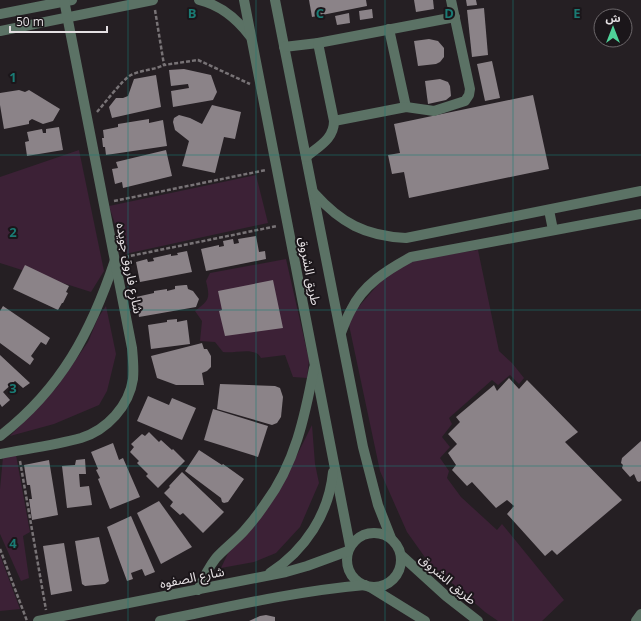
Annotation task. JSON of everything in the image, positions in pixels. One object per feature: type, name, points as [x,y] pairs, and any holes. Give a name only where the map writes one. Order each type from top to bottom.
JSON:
[{"type":"street","points":[[0,14],[67,0]]},
{"type":"street","name":"شارع فاروق جويده","points":[[0,454],[81,438],[96,431],[109,422],[120,410],[128,396],[132,380],[134,364],[68,17],[67,0]]},
{"type":"street","points":[[199,0],[219,8],[231,16],[251,37]]},
{"type":"street","name":"طريق الشروق","points":[[244,0],[315,362],[349,548]]},
{"type":"street","name":"طريق الشروق","points":[[275,0],[363,448],[378,506],[391,538]]},
{"type":"street","points":[[334,121],[406,107],[434,111],[465,101],[469,95],[470,89],[451,0]]},
{"type":"street","points":[[0,31],[68,17],[154,4]]},
{"type":"street","points":[[284,46],[318,43],[455,17]]},
{"type":"street","points":[[389,30],[406,107]]},
{"type":"street","points":[[306,157],[333,132],[334,121],[318,43]]},
{"type":"street","points":[[314,193],[325,206],[354,226],[370,233],[387,237],[406,238],[641,191]]},
{"type":"street","points":[[549,210],[553,230]]},
{"type":"street","points":[[341,333],[351,309],[367,287],[387,270],[411,257],[641,214]]},
{"type":"street","points":[[0,436],[20,420],[37,403],[67,365],[80,345],[100,301],[115,259]]},
{"type":"street","points":[[198,590],[206,573],[216,558],[248,525],[266,503],[284,473],[298,440],[315,362]]},
{"type":"street","points":[[264,576],[281,565],[296,552],[309,537],[327,501],[332,482],[334,462]]},
{"type":"street","points":[[160,621],[318,590],[368,586],[379,587],[387,584],[394,579],[400,569],[402,556],[400,549],[391,538],[376,532],[361,536],[355,540],[349,548],[347,558],[349,572],[359,582],[368,586],[425,621]]},
{"type":"street","name":"شارع الصفوه","points":[[43,620],[198,590],[307,566],[349,548]]},
{"type":"street","name":"طريق الشروق","points":[[402,556],[446,596],[478,621]]},
{"type":"street","points":[[636,621],[641,614]]},
{"type":"path","points":[[154,4],[164,66]]},
{"type":"path","points":[[88,123],[111,94],[129,77],[164,66],[198,60],[261,90]]},
{"type":"path","points":[[104,203],[276,168]]},
{"type":"path","points":[[115,259],[287,223]]},
{"type":"path","points":[[18,450],[43,620]]},
{"type":"path","points":[[0,549],[27,621]]},
{"type":"shaded area","points":[[79,150],[104,271],[91,292],[0,263],[0,177]]},
{"type":"shaded area","points":[[256,175],[268,223],[125,254],[109,206]]},
{"type":"shaded area","points":[[478,250],[499,351],[512,363],[524,378],[519,384],[510,375],[498,385],[492,380],[449,418],[452,424],[442,437],[450,447],[440,458],[449,471],[447,478],[461,497],[497,530],[502,524],[564,600],[542,621],[498,621],[485,612],[429,563],[407,532],[380,471],[349,325],[355,311],[387,274],[410,260]]},
{"type":"shaded area","points":[[286,259],[309,360],[307,378],[293,377],[285,355],[261,358],[258,354],[250,351],[223,352],[215,342],[200,341],[202,321],[195,311],[204,304],[208,298],[206,281],[210,273]]},
{"type":"shaded area","points":[[106,306],[116,354],[107,391],[99,405],[54,424],[10,436],[57,387],[88,342],[98,318]]},
{"type":"shaded area","points":[[312,425],[315,464],[319,483],[300,527],[276,553],[254,562],[221,568],[229,551],[286,477]]},
{"type":"shaded area","points":[[16,455],[30,532],[23,536],[29,578],[21,581],[0,534],[0,489],[3,457]]},
{"type":"shaded area","points":[[0,555],[20,609],[0,611]]},
{"type":"building","points":[[309,0],[366,0],[367,6],[312,17]]},
{"type":"building","points":[[414,0],[433,0],[434,9],[416,12]]},
{"type":"building","points":[[466,0],[476,0],[477,5],[467,6]]},
{"type":"building","points":[[484,8],[488,55],[472,57],[467,10]]},
{"type":"building","points":[[372,9],[373,18],[360,20],[359,11]]},
{"type":"building","points":[[349,13],[350,23],[337,25],[335,16]]},
{"type":"building","points":[[429,39],[438,41],[444,48],[444,57],[436,64],[418,66],[414,41]]},
{"type":"building","points":[[492,61],[500,98],[485,101],[477,64]]},
{"type":"building","points":[[184,69],[211,75],[217,92],[213,100],[173,107],[171,91],[189,88],[188,84],[171,86],[169,70]]},
{"type":"building","points":[[156,75],[161,107],[112,118],[109,107],[116,98],[128,96],[134,79]]},
{"type":"building","points":[[440,79],[448,82],[451,96],[446,100],[428,104],[425,81]]},
{"type":"building","points":[[19,90],[25,92],[29,90],[60,109],[53,121],[43,124],[32,119],[29,121],[29,124],[4,129],[0,105],[0,93]]},
{"type":"building","points":[[533,95],[549,169],[409,198],[404,172],[392,174],[388,155],[400,153],[394,124]]},
{"type":"building","points":[[212,105],[241,112],[235,139],[224,137],[215,173],[182,166],[189,141],[175,130],[173,122],[174,118],[179,115],[190,118],[202,124]]},
{"type":"building","points":[[149,119],[149,123],[163,120],[167,146],[106,155],[105,147],[103,147],[103,130],[118,127],[118,124]]},
{"type":"building","points":[[59,127],[63,150],[27,156],[25,142],[29,141],[27,132],[42,129],[43,133],[46,133],[46,129]]},
{"type":"building","points":[[166,150],[172,176],[123,188],[122,182],[115,184],[112,169],[118,168],[116,162]]},
{"type":"building","points":[[256,236],[259,252],[265,251],[266,259],[206,271],[201,249],[219,245],[219,247],[224,246],[223,241],[233,239],[234,244],[239,243],[238,239]]},
{"type":"building","points":[[187,251],[192,272],[140,282],[136,262],[147,259],[148,262],[154,261],[153,258],[171,254],[171,256],[178,255],[177,253]]},
{"type":"building","points":[[25,265],[69,286],[66,292],[68,293],[58,310],[13,289]]},
{"type":"building","points":[[273,280],[283,328],[225,336],[219,311],[222,310],[218,291]]},
{"type":"building","points":[[187,285],[188,289],[193,291],[199,299],[196,307],[139,317],[136,297],[154,293],[154,291],[167,289],[167,291],[175,289],[175,286]]},
{"type":"building","points":[[3,306],[50,338],[46,345],[41,342],[31,356],[34,359],[30,365],[0,343],[0,311]]},
{"type":"building","points":[[177,319],[177,322],[187,320],[190,344],[151,349],[148,325]]},
{"type":"building","points":[[202,343],[204,349],[207,349],[211,356],[211,367],[202,373],[204,385],[176,385],[157,378],[151,356]]},
{"type":"building","points":[[0,355],[30,383],[23,388],[15,381],[3,392],[10,400],[2,407],[0,404]]},
{"type":"building","points":[[509,378],[519,389],[527,380],[578,432],[565,442],[622,500],[557,555],[552,550],[545,556],[507,514],[514,506],[507,500],[496,508],[472,482],[467,486],[452,470],[456,465],[448,453],[457,444],[448,434],[460,422],[456,417],[494,385],[497,391]]},
{"type":"building","points":[[220,384],[275,386],[280,388],[283,397],[281,417],[277,423],[272,425],[217,409]]},
{"type":"building","points":[[148,396],[169,405],[172,398],[196,408],[182,440],[137,421]]},
{"type":"building","points":[[213,409],[268,426],[258,457],[204,440]]},
{"type":"building","points":[[149,432],[159,442],[161,440],[172,450],[173,449],[185,461],[158,488],[146,476],[148,474],[137,463],[139,461],[130,452],[134,447],[131,444],[142,434],[145,436]]},
{"type":"building","points":[[641,441],[641,481],[639,482],[634,474],[630,477],[622,468],[623,465],[621,463],[622,458]]},
{"type":"building","points":[[113,443],[119,460],[123,458],[140,497],[110,509],[98,479],[100,478],[96,470],[98,469],[91,452]]},
{"type":"building","points":[[199,450],[222,465],[223,464],[244,479],[228,502],[222,502],[221,498],[185,471]]},
{"type":"building","points":[[85,459],[86,474],[79,474],[80,487],[89,486],[92,505],[67,508],[62,466],[75,465],[76,460]]},
{"type":"building","points":[[49,460],[58,515],[32,520],[29,499],[32,499],[30,485],[27,485],[24,465]]},
{"type":"building","points":[[182,472],[224,512],[203,533],[183,513],[180,515],[170,506],[173,502],[164,493]]},
{"type":"building","points":[[159,501],[192,547],[161,564],[137,513]]},
{"type":"building","points":[[131,516],[155,572],[145,576],[142,569],[131,573],[133,579],[127,581],[107,527]]},
{"type":"building","points":[[99,537],[109,581],[105,584],[85,586],[82,584],[75,541]]},
{"type":"building","points":[[64,543],[72,591],[51,595],[43,546]]},
{"type":"building","points":[[266,615],[275,617],[275,621],[249,621],[260,616]]}]
